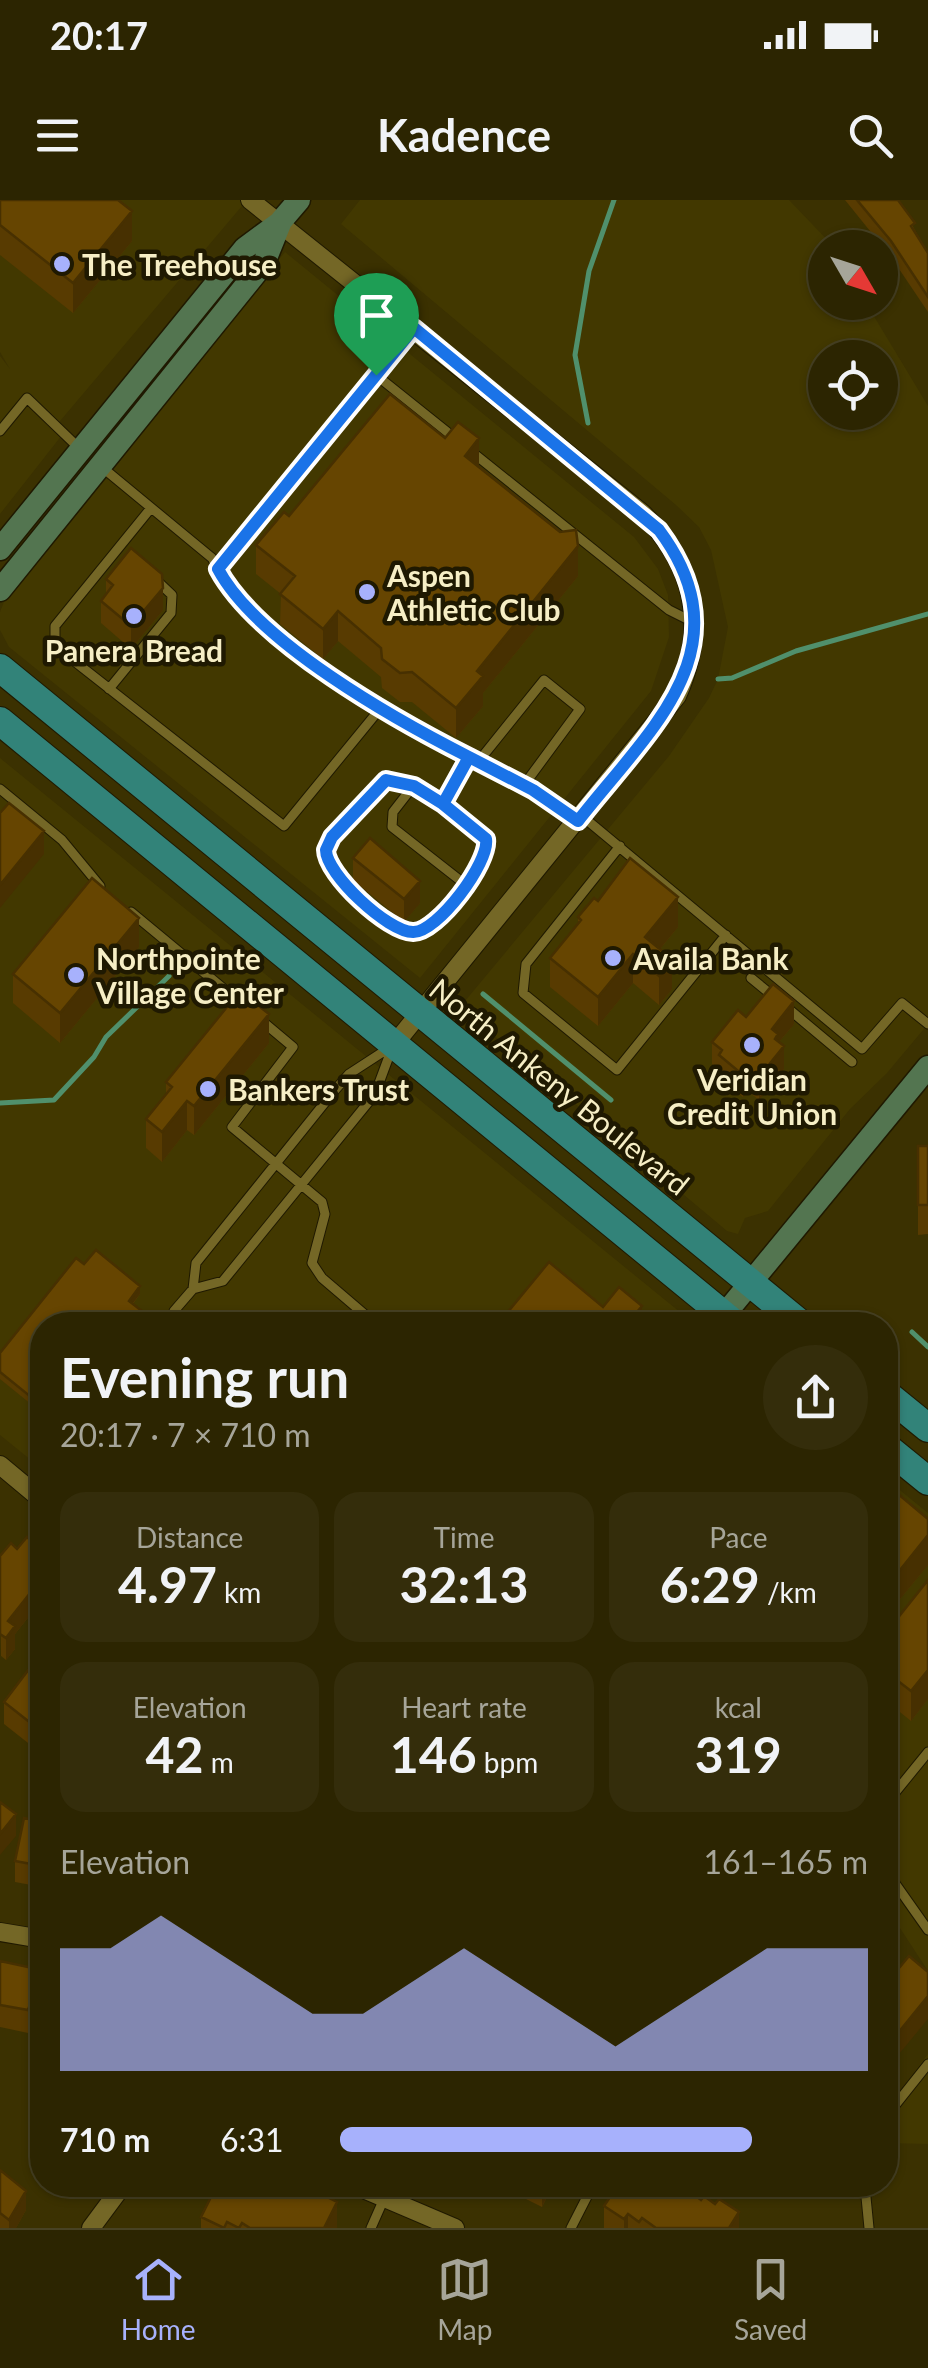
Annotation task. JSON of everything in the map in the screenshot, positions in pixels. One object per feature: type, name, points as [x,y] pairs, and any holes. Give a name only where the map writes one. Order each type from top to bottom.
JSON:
[{"type":"main road","points":[[0,548],[245,248],[282,221],[299,200]]},
{"type":"main road","points":[[0,590],[264,263],[282,221]]},
{"type":"main road","name":"North Ankeny Boulevard","points":[[0,668],[786,1312]]},
{"type":"main road","points":[[0,721],[713,1312]]},
{"type":"main road","points":[[731,1312],[750,1283],[928,1067]]},
{"type":"main road","points":[[898,1403],[928,1428]]},
{"type":"main road","points":[[898,1457],[928,1481]]},
{"type":"street","points":[[250,200],[282,221],[659,530],[685,572],[695,624],[687,672],[663,716],[393,1046]]},
{"type":"street","points":[[0,1466],[30,1490]]},
{"type":"street","points":[[0,1932],[30,1937]]},
{"type":"street","points":[[90,2228],[114,2197]]},
{"type":"street","points":[[396,2197],[455,2228]]},
{"type":"lane","points":[[218,569],[414,328]]},
{"type":"lane","points":[[376,375],[669,610],[695,624]]},
{"type":"lane","points":[[0,431],[27,398],[81,450]]},
{"type":"lane","points":[[101,467],[212,558],[258,618],[380,710],[524,785],[620,846],[862,1049],[902,1003],[928,1024]]},
{"type":"lane","points":[[151,508],[52,633],[55,646],[284,826],[380,710]]},
{"type":"lane","points":[[117,549],[130,559]]},
{"type":"lane","points":[[109,689],[173,607],[170,590],[144,570]]},
{"type":"lane","points":[[443,804],[474,759],[544,680],[580,708],[524,785]]},
{"type":"lane","points":[[394,779],[443,804],[486,839],[484,861],[432,924],[411,933],[396,928],[330,871],[326,850],[332,837],[378,786],[394,779]]},
{"type":"lane","points":[[414,786],[393,812],[392,827],[466,885]]},
{"type":"lane","points":[[0,790],[62,840],[94,881],[114,898]]},
{"type":"lane","points":[[620,846],[526,964],[523,992],[535,1003],[618,1070],[726,935]]},
{"type":"lane","points":[[128,909],[293,1047],[232,1127],[322,1202],[325,1214],[313,1252],[316,1271],[362,1312]]},
{"type":"lane","points":[[752,978],[852,1062]]},
{"type":"lane","points":[[193,1290],[196,1263],[349,1074],[393,1046]]},
{"type":"lane","points":[[174,1311],[193,1290],[223,1281],[376,1094],[393,1046]]},
{"type":"lane","points":[[898,1790],[928,1752]]},
{"type":"lane","points":[[898,1888],[928,1930]]},
{"type":"lane","points":[[898,2102],[928,2064]]},
{"type":"lane","points":[[371,2228],[385,2197]]},
{"type":"lane","points":[[571,2228],[587,2197]]},
{"type":"lane","points":[[866,2197],[869,2228]]},
{"type":"shaded area","points":[[0,200],[247,200],[55,427],[62,435],[0,514],[0,356],[10,369],[0,352]]},
{"type":"shaded area","points":[[360,200],[789,200],[818,230],[808,230],[808,320],[876,320],[888,340],[808,340],[808,430],[898,430],[898,356],[928,406],[928,1024],[850,1109],[768,1211],[745,1218],[738,1234],[727,1231],[460,1007],[669,756],[718,679],[728,627],[711,550],[699,527],[341,224]]},
{"type":"shaded area","points":[[285,252],[634,537],[658,569],[668,595],[669,637],[651,691],[420,978],[9,647],[0,630],[0,612],[9,589]]},
{"type":"shaded area","points":[[0,758],[680,1312],[30,1312],[30,1459],[0,1435]]},
{"type":"shaded area","points":[[898,1489],[928,1513],[928,1971],[898,1925]]},
{"type":"shaded area","points":[[928,2054],[928,2144],[898,2143],[898,2092]]},
{"type":"building","points":[[0,200],[118,200],[132,211],[73,283],[0,225]]},
{"type":"building","points":[[857,200],[898,200],[915,223],[911,226],[928,253],[928,297],[898,252],[898,230],[882,230]]},
{"type":"building","points":[[390,394],[445,438],[458,422],[479,438],[465,456],[560,532],[576,530],[578,546],[477,671],[483,676],[456,708],[412,672],[400,673],[382,659],[381,648],[338,611],[323,629],[280,594],[295,576],[256,545],[284,512],[289,516]]},
{"type":"building","points":[[131,548],[162,574],[163,588],[131,626],[101,601],[113,585],[106,579]]},
{"type":"building","points":[[9,803],[44,831],[0,885],[0,813]]},
{"type":"building","points":[[370,838],[420,881],[404,899],[353,858]]},
{"type":"building","points":[[630,858],[678,897],[645,937],[672,959],[659,976],[633,954],[598,997],[550,958],[581,920],[578,917],[594,898],[598,901]]},
{"type":"building","points":[[92,878],[139,918],[60,1013],[13,974]]},
{"type":"building","points":[[773,984],[794,1001],[772,1029],[778,1034],[775,1039],[784,1046],[759,1077],[748,1069],[743,1075],[719,1055],[722,1050],[712,1042],[738,1010],[746,1017]]},
{"type":"building","points":[[240,991],[269,1014],[194,1106],[187,1101],[162,1132],[146,1119],[172,1087],[166,1082]]},
{"type":"building","points":[[918,1146],[928,1146],[928,1205],[918,1205]]},
{"type":"building","points":[[96,1250],[140,1286],[129,1301],[143,1312],[33,1312],[76,1258],[84,1264]]},
{"type":"building","points":[[549,1262],[603,1307],[619,1287],[642,1306],[637,1312],[508,1312]]},
{"type":"building","points":[[30,1316],[30,1396],[0,1372],[0,1353]]},
{"type":"building","points":[[898,1494],[928,1519],[928,1535],[900,1570]]},
{"type":"building","points":[[27,1537],[30,1540],[30,1593],[8,1621],[15,1626],[6,1638],[0,1634],[0,1556],[11,1543],[17,1549]]},
{"type":"building","points":[[928,1580],[928,1670],[911,1691],[898,1681],[898,1618]]},
{"type":"building","points":[[30,1668],[30,1723],[4,1702]]},
{"type":"building","points":[[0,1802],[16,1814],[0,1834]]},
{"type":"building","points":[[24,1818],[30,1819],[30,1864],[15,1861]]},
{"type":"building","points":[[909,1956],[928,1972],[928,1996],[898,2033],[898,1969]]},
{"type":"building","points":[[0,1961],[30,1967],[28,2010],[0,2005]]},
{"type":"building","points":[[0,2170],[26,2191],[9,2220],[0,2213]]},
{"type":"building","points":[[211,2197],[327,2197],[337,2202],[324,2228],[250,2228],[242,2223],[239,2228],[227,2222],[224,2228],[201,2217]]},
{"type":"building","points":[[610,2197],[705,2197],[715,2204],[719,2199],[739,2212],[729,2228],[656,2228],[628,2214],[624,2219],[604,2206]]},
{"type":"waterway","points":[[588,423],[575,355],[589,271],[614,200]]},
{"type":"waterway","points":[[718,679],[732,678],[796,651],[928,614]]},
{"type":"waterway","points":[[0,1103],[54,1100],[94,1057],[106,1037],[169,976]]},
{"type":"waterway","points":[[483,994],[611,1100]]},
{"type":"waterway","points":[[912,1332],[928,1347]]},
{"type":"place","name":"The Treehouse","points":[[62,264]]},
{"type":"place","name":"Aspen Athletic Club","points":[[367,592]]},
{"type":"place","name":"Panera Bread","points":[[134,616]]},
{"type":"place","name":"Availa Bank","points":[[613,958]]},
{"type":"place","name":"Northpointe Village Center","points":[[76,975]]},
{"type":"place","name":"Veridian Credit Union","points":[[752,1045]]},
{"type":"place","name":"Bankers Trust","points":[[208,1089]]},
{"type":"route","points":[[376,375],[218,569],[258,618],[336,680],[380,710],[469,757],[443,804],[414,786],[386,780],[332,837],[326,850],[330,871],[336,877],[396,928],[411,933],[432,924],[484,861],[488,849],[486,839],[443,804],[469,757],[533,790],[578,821],[676,696],[693,650],[695,624],[685,572],[659,530],[414,328],[376,375]]}]
